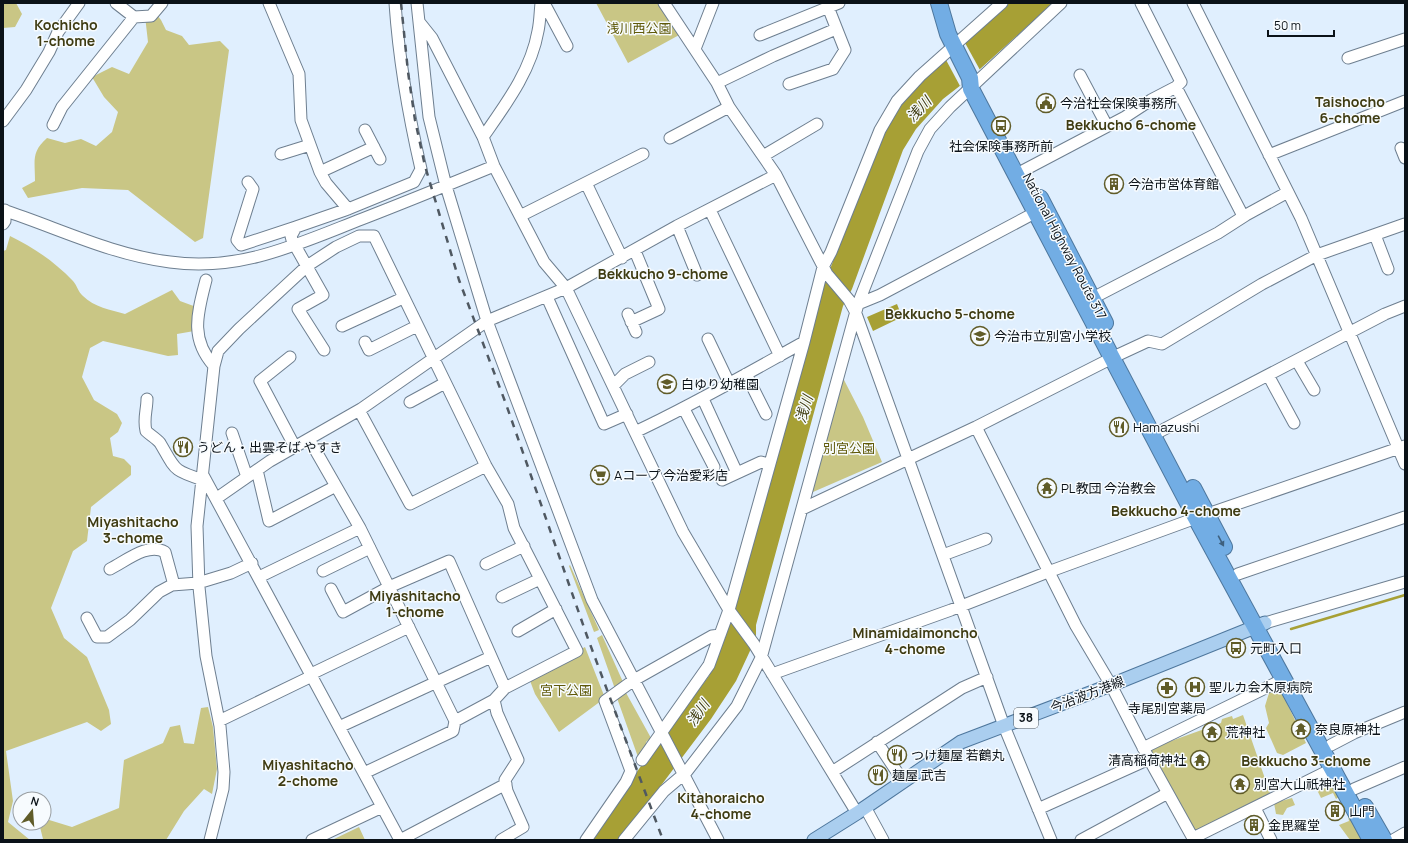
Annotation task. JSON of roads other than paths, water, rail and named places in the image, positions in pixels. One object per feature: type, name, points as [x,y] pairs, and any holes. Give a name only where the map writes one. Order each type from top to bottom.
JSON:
[{"type":"highway","name":"National Highway Route 317","points":[[939,3],[954,48],[1201,516],[1260,625],[1331,745],[1354,789],[1384,840]]},
{"type":"highway","name":"National Highway Route 317","points":[[1201,516],[1238,574],[1284,680],[1371,840]]},
{"type":"main road","name":"今治波方港線","points":[[814,840],[961,742],[1111,685],[1260,625]]},
{"type":"street","points":[[3,121],[26,90],[49,52],[58,32],[79,3]]},
{"type":"street","points":[[116,3],[134,18]]},
{"type":"street","points":[[53,125],[67,101],[134,18],[151,16],[162,3]]},
{"type":"street","points":[[269,3],[299,74],[301,120],[320,172],[326,183],[348,209]]},
{"type":"street","points":[[248,182],[253,189],[237,240],[241,245],[348,209],[414,182],[421,169],[407,110],[398,48],[395,3]]},
{"type":"street","points":[[417,3],[429,117],[446,186],[487,320],[592,600],[718,840]]},
{"type":"street","points":[[483,137],[511,97],[524,75],[538,32],[542,3]]},
{"type":"street","points":[[542,3],[567,46]]},
{"type":"street","points":[[664,3],[717,83],[729,107],[776,175],[825,270],[854,305],[1004,726],[1051,840]]},
{"type":"street","points":[[695,49],[713,3]]},
{"type":"street","points":[[642,760],[709,665],[730,612],[769,464],[825,270],[880,130],[897,101],[920,76],[954,48],[1002,3]]},
{"type":"street","points":[[624,840],[664,790],[684,774],[737,706],[761,658],[802,509],[854,305],[918,151],[930,129],[973,83],[1062,3]]},
{"type":"street","points":[[1020,172],[1107,126],[1176,87],[1182,82],[1141,3]]},
{"type":"street","points":[[1194,3],[1288,192],[1317,255],[1349,334],[1402,447],[1405,464]]},
{"type":"street","points":[[760,35],[834,5],[836,29],[845,50],[833,69],[789,84]]},
{"type":"street","points":[[420,23],[432,38],[483,137],[494,166],[544,262],[566,288],[683,532],[730,612],[754,644],[761,658],[832,772],[883,840]]},
{"type":"street","points":[[717,83],[773,56],[836,29]]},
{"type":"street","points":[[1348,58],[1405,39]]},
{"type":"street","points":[[1080,75],[1107,126]]},
{"type":"street","points":[[1176,87],[1244,216]]},
{"type":"street","points":[[1269,155],[1405,101]]},
{"type":"street","points":[[670,138],[729,107]]},
{"type":"street","points":[[763,156],[817,124]]},
{"type":"street","points":[[365,130],[380,160]]},
{"type":"street","points":[[281,154],[310,145]]},
{"type":"street","points":[[320,172],[374,147]]},
{"type":"street","points":[[520,216],[643,154]]},
{"type":"street","points":[[4,210],[100,245],[137,256],[171,262],[199,264],[253,259],[296,245],[494,166]]},
{"type":"street","points":[[217,498],[257,470],[359,410],[487,320],[547,297],[566,288],[635,251],[677,226],[776,175]]},
{"type":"street","points":[[586,183],[622,258]]},
{"type":"street","points":[[1088,300],[1218,233],[1244,216],[1288,192]]},
{"type":"street","points":[[3,224],[6,221],[4,210]]},
{"type":"street","points":[[710,210],[780,356]]},
{"type":"street","points":[[854,305],[880,295],[1040,210]]},
{"type":"street","points":[[802,509],[976,428],[1148,341],[1162,344],[1262,284],[1317,255],[1405,224]]},
{"type":"street","points":[[677,226],[697,275]]},
{"type":"street","points":[[296,227],[291,236],[323,295],[298,310],[324,350]]},
{"type":"street","points":[[1374,235],[1388,269]]},
{"type":"street","points":[[210,840],[224,783],[224,772],[219,721],[206,656],[198,583],[197,526],[214,366],[218,351],[239,329],[307,266],[336,247],[359,236],[374,236],[486,466],[508,504],[514,528],[577,651],[504,688],[494,700],[455,721]]},
{"type":"street","points":[[632,323],[659,308],[635,251]]},
{"type":"street","points":[[206,280],[197,316],[198,332],[205,356],[214,366]]},
{"type":"street","points":[[547,297],[604,424],[627,414]]},
{"type":"street","points":[[342,326],[404,298]]},
{"type":"street","points":[[1158,433],[1385,314],[1405,306]]},
{"type":"street","points":[[365,342],[370,350],[417,326]]},
{"type":"street","points":[[708,339],[729,383]]},
{"type":"street","points":[[635,432],[703,399],[804,342]]},
{"type":"street","points":[[290,357],[260,381],[295,447]]},
{"type":"street","points":[[1297,360],[1314,390]]},
{"type":"street","points":[[613,386],[625,374],[649,362]]},
{"type":"street","points":[[746,374],[766,414]]},
{"type":"street","points":[[1268,376],[1294,423]]},
{"type":"street","points":[[410,402],[445,383]]},
{"type":"street","points":[[147,399],[147,410],[144,418],[146,431],[159,442],[168,459],[177,471],[203,478],[217,498],[400,840],[506,784]]},
{"type":"street","points":[[703,399],[737,473]]},
{"type":"street","points":[[684,409],[714,467]]},
{"type":"street","points":[[359,410],[410,504],[486,466]]},
{"type":"street","points":[[976,428],[1076,626],[1111,685],[1148,759],[1193,839],[1332,769]]},
{"type":"street","points":[[232,433],[247,477]]},
{"type":"street","points":[[309,439],[360,528],[455,721],[453,730],[364,773]]},
{"type":"street","points":[[772,674],[1201,516],[1402,447]]},
{"type":"street","points":[[722,480],[761,462],[769,464]]},
{"type":"street","points":[[257,470],[269,521],[336,486]]},
{"type":"street","points":[[1238,574],[1405,518]]},
{"type":"street","points":[[259,578],[360,528]]},
{"type":"street","points":[[943,554],[986,539]]},
{"type":"street","points":[[486,564],[524,546]]},
{"type":"street","points":[[110,569],[140,553],[152,548],[159,548],[165,552],[174,585]]},
{"type":"street","points":[[323,571],[370,548]]},
{"type":"street","points":[[331,589],[343,612],[389,588],[449,561],[504,688]]},
{"type":"street","points":[[87,618],[97,637],[107,637],[130,620],[159,592],[174,585],[198,583],[231,573],[252,563]]},
{"type":"street","points":[[502,597],[540,579]]},
{"type":"street","points":[[1260,625],[1405,582]]},
{"type":"street","points":[[518,631],[556,609]]},
{"type":"street","points":[[219,721],[409,627]]},
{"type":"street","points":[[586,840],[626,782],[631,771],[605,701],[634,680],[712,636],[720,635]]},
{"type":"street","points":[[340,727],[491,657]]},
{"type":"street","points":[[832,772],[962,688],[987,677]]},
{"type":"street","points":[[1143,748],[1284,680]]},
{"type":"street","points":[[494,700],[518,760],[505,780],[523,827],[501,840]]},
{"type":"street","points":[[1331,745],[1354,733],[1405,712]]},
{"type":"street","points":[[877,742],[903,781]]},
{"type":"street","points":[[1038,808],[1148,759]]},
{"type":"street","points":[[1354,789],[1405,768]]},
{"type":"street","points":[[1081,840],[1168,793]]},
{"type":"street","points":[[312,840],[382,807]]},
{"type":"street","points":[[1255,808],[1271,840]]},
{"type":"street","points":[[1393,840],[1405,833]]},
{"type":"water","name":"浅川","points":[[1007,3],[1053,3],[970,78],[943,99],[916,129],[903,150],[852,289],[843,306],[756,625],[756,638],[736,681],[711,719],[620,840],[589,840],[646,759],[709,676],[728,621],[825,282],[885,128],[896,107],[920,81]]},
{"type":"water","points":[[897,304],[902,317],[873,331],[867,317]]},
{"type":"waterway","points":[[1291,629],[1405,595]]},
{"type":"railway","points":[[401,3],[408,72],[415,120],[425,166],[459,280],[506,404],[587,636],[663,840]]},
{"type":"place","name":"今治社会保険事務所","points":[[1046,103]]},
{"type":"place","name":"社会保険事務所前","points":[[1001,126]]},
{"type":"place","name":"今治市営体育館","points":[[1114,184]]},
{"type":"place","name":"今治市立別宮小学校","points":[[980,336]]},
{"type":"place","name":"白ゆり幼稚園","points":[[667,384]]},
{"type":"place","name":"Hamazushi","points":[[1119,427]]},
{"type":"place","name":"うどん・出雲そば やすき","points":[[183,447]]},
{"type":"place","name":"Aコープ 今治愛彩店","points":[[600,475]]},
{"type":"place","name":"PL教団 今治教会","points":[[1047,488]]},
{"type":"place","name":"元町入口","points":[[1236,648]]},
{"type":"place","name":"聖ルカ会木原病院","points":[[1195,687]]},
{"type":"place","name":"寺尾別宮薬局","points":[[1167,688]]},
{"type":"place","name":"奈良原神社","points":[[1301,729]]},
{"type":"place","name":"荒神社","points":[[1212,732]]},
{"type":"place","name":"つけ麺屋 若鶴丸","points":[[897,755]]},
{"type":"place","name":"清高稲荷神社","points":[[1200,760]]},
{"type":"place","name":"麺屋 武吉","points":[[878,775]]},
{"type":"place","name":"別宮大山祇神社","points":[[1240,784]]},
{"type":"place","name":"山門","points":[[1335,811]]},
{"type":"place","name":"金毘羅堂","points":[[1254,825]]},
{"type":"district","name":"Kochicho 1-chome","points":[[66,34]]},
{"type":"district","name":"Taishocho 6-chome","points":[[1350,110]]},
{"type":"district","name":"Bekkucho 6-chome","points":[[1131,125]]},
{"type":"district","name":"Bekkucho 9-chome","points":[[663,274]]},
{"type":"district","name":"Bekkucho 5-chome","points":[[950,314]]},
{"type":"district","name":"Bekkucho 4-chome","points":[[1176,511]]},
{"type":"district","name":"Miyashitacho 3-chome","points":[[133,530]]},
{"type":"district","name":"Miyashitacho 1-chome","points":[[415,604]]},
{"type":"district","name":"Minamidaimoncho 4-chome","points":[[915,642]]},
{"type":"district","name":"Bekkucho 3-chome","points":[[1306,761]]},
{"type":"district","name":"Miyashitacho 2-chome","points":[[308,774]]},
{"type":"district","name":"Kitahoraicho 4-chome","points":[[721,806]]},
{"type":"park label","name":"浅川西公園","points":[[639,28]]},
{"type":"park label","name":"別宮公園","points":[[849,448]]},
{"type":"park label","name":"宮下公園","points":[[566,690]]}]
